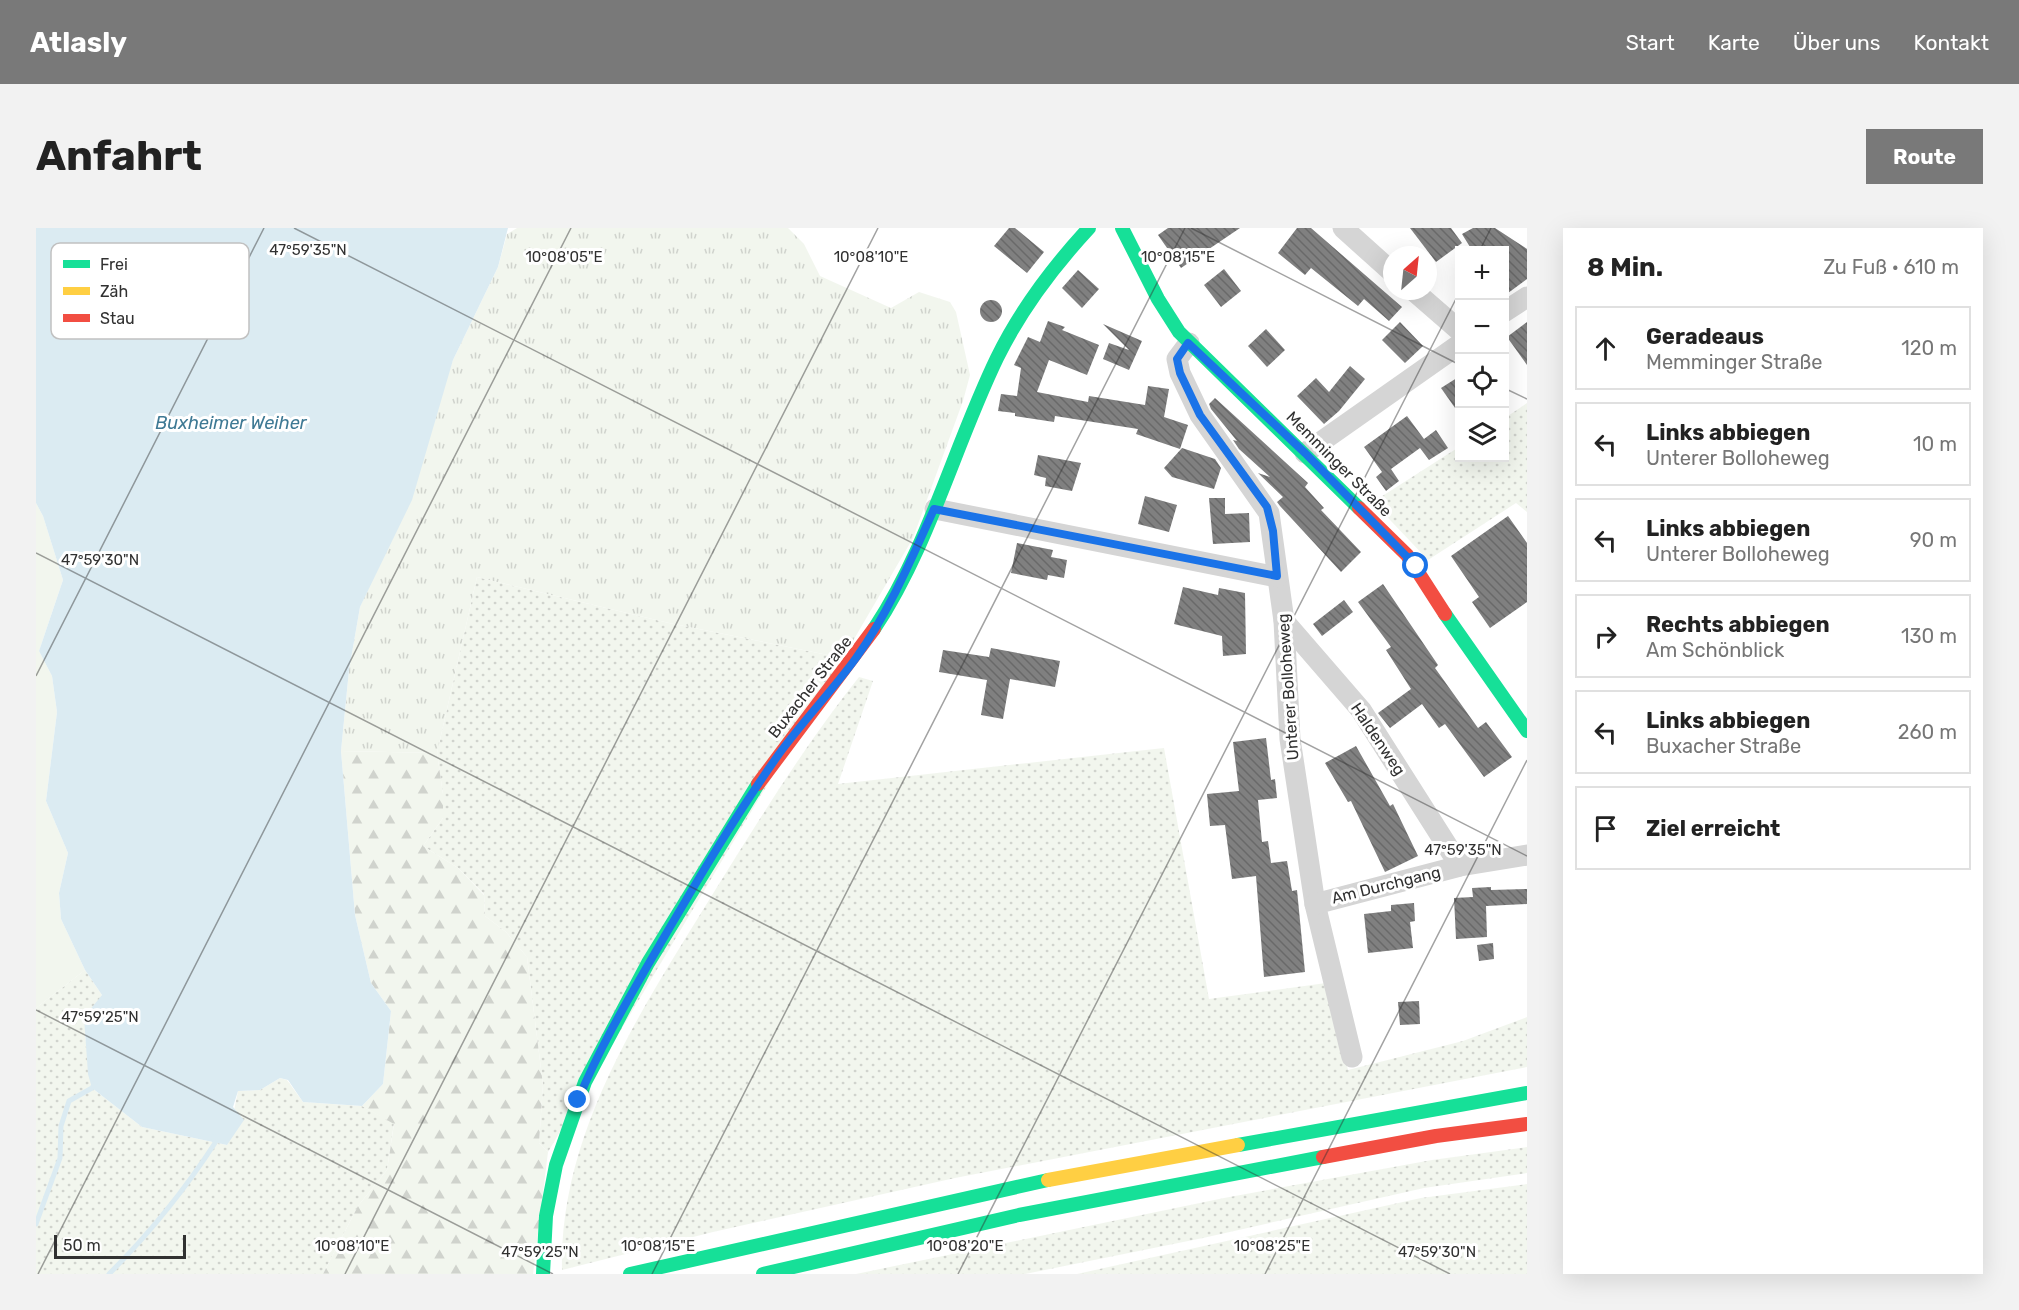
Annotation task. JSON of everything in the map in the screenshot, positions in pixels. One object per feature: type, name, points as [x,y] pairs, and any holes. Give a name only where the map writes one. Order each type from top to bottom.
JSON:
[{"type":"main road","name":"Buxacher Straße","points":[[543,1274],[547,1209],[553,1178],[578,1100],[597,1057],[681,908],[745,805],[780,753],[857,657],[877,626],[898,588],[934,509],[1009,333],[1039,288],[1089,228]]},
{"type":"main road","name":"Memminger Straße","points":[[1122,228],[1158,299],[1188,343],[1305,453],[1416,566],[1479,667],[1527,731]]},
{"type":"main road","points":[[630,1274],[1009,1187],[1527,1093]]},
{"type":"main road","points":[[763,1274],[1019,1215],[1436,1136],[1527,1124]]},
{"type":"street","points":[[1342,228],[1383,264]]},
{"type":"street","points":[[1509,309],[1527,297]]},
{"type":"street","points":[[1424,300],[1455,327]]},
{"type":"street","name":"Unterer Bolloheweg","points":[[1188,343],[1177,359],[1180,373],[1212,434],[1267,507],[1273,531],[1284,621],[1290,739],[1315,904],[1352,1057]]},
{"type":"street","points":[[1305,453],[1455,348]]},
{"type":"street","points":[[934,509],[1277,576]]},
{"type":"street","name":"Haldenweg","points":[[1284,621],[1361,710],[1460,866]]},
{"type":"street","name":"Am Durchgang","points":[[1315,904],[1460,866],[1527,855]]},
{"type":"green space","points":[[517,228],[788,228],[804,244],[820,276],[891,308],[919,292],[950,302],[956,312],[970,375],[963,401],[913,538],[843,658],[669,623],[477,577],[437,753],[341,751],[349,670],[360,607],[380,562],[453,360],[498,267],[507,234]]},
{"type":"green space","points":[[1527,403],[1527,512],[1516,503],[1428,560],[1373,502],[1455,450],[1455,462],[1509,462],[1509,415]]},
{"type":"green space","points":[[36,503],[43,516],[63,580],[39,651],[52,676],[57,712],[46,801],[68,853],[59,893],[61,919],[85,970],[36,1008]]},
{"type":"green space","points":[[477,577],[669,623],[843,658],[548,1152],[539,1143],[543,1085],[527,957],[506,932],[485,916],[484,894],[458,868],[423,846],[443,818],[443,794],[437,753]]},
{"type":"green space","points":[[859,677],[873,681],[838,784],[1164,748],[1209,999],[1326,983],[1348,1070],[1463,1041],[1527,1017],[1527,1067],[955,1178],[713,1232],[562,1270],[565,1219],[575,1168],[590,1119],[634,1025],[748,837],[802,755]]},
{"type":"green space","points":[[341,751],[437,753],[443,794],[443,818],[423,846],[458,868],[484,895],[485,916],[506,932],[527,957],[543,1085],[539,1143],[548,1152],[533,1274],[323,1274],[358,1206],[387,1170],[394,1124],[362,1106],[383,1084],[391,1011],[371,983],[355,915]]},
{"type":"green space","points":[[85,970],[102,995],[85,1035],[92,1088],[142,1127],[227,1145],[238,1091],[260,1090],[280,1078],[287,1080],[303,1102],[362,1106],[394,1123],[387,1170],[358,1206],[323,1274],[36,1274],[36,1008]]},
{"type":"green space","points":[[1527,1147],[1527,1173],[1424,1188],[1203,1238],[1025,1274],[856,1274],[1224,1198],[1432,1160]]},
{"type":"green space","points":[[1527,1184],[1527,1274],[1077,1274],[1421,1198]]},
{"type":"water","name":"Buxheimer Weiher","points":[[36,228],[508,228],[498,267],[453,360],[412,500],[360,607],[349,670],[341,751],[355,915],[371,983],[391,1011],[383,1084],[362,1106],[303,1102],[288,1080],[280,1078],[260,1090],[238,1091],[233,1107],[244,1120],[227,1145],[142,1127],[92,1088],[88,1074],[84,1017],[102,995],[85,970],[61,919],[59,893],[68,853],[46,801],[57,712],[52,676],[39,651],[63,580],[43,516],[36,503]]},
{"type":"building","points":[[1009,228],[1015,228],[1044,252],[1027,273],[994,246]]},
{"type":"building","points":[[1168,228],[1240,228],[1181,268],[1158,235]]},
{"type":"building","points":[[1297,228],[1311,228],[1383,291],[1383,300],[1394,300],[1402,307],[1389,321],[1364,299],[1358,306],[1311,268],[1305,275],[1278,253]]},
{"type":"building","points":[[1410,228],[1451,228],[1462,243],[1437,261],[1437,246],[1424,246]]},
{"type":"building","points":[[1473,228],[1495,228],[1527,249],[1527,279],[1509,292],[1509,246],[1469,246],[1462,234]]},
{"type":"building","points":[[1224,269],[1241,291],[1221,307],[1204,285]]},
{"type":"building","points":[[1078,270],[1099,289],[1082,308],[1062,288]]},
{"type":"building","points":[[991,300],[1001,307],[1002,311],[995,321],[991,322],[981,315],[980,311],[987,301]]},
{"type":"building","points":[[1048,321],[1065,327],[1062,330],[1099,345],[1087,375],[1049,360],[1037,392],[1088,402],[1089,396],[1145,405],[1148,386],[1169,389],[1164,417],[1188,425],[1180,449],[1136,434],[1138,429],[1055,416],[1054,422],[998,411],[1001,394],[1017,396],[1021,368],[1014,365],[1028,337],[1040,342]]},
{"type":"building","points":[[1400,322],[1423,346],[1405,363],[1382,340]]},
{"type":"building","points":[[1527,322],[1527,365],[1509,340],[1509,336]]},
{"type":"building","points":[[1103,324],[1142,341],[1129,370],[1103,359],[1109,343],[1129,350]]},
{"type":"building","points":[[1266,329],[1285,350],[1267,367],[1248,346]]},
{"type":"building","points":[[1350,366],[1365,379],[1339,411],[1324,424],[1297,396],[1316,378],[1329,392]]},
{"type":"building","points":[[1455,379],[1455,408],[1441,388]]},
{"type":"building","points":[[1215,398],[1308,483],[1305,487],[1324,508],[1321,510],[1361,552],[1341,572],[1277,502],[1283,497],[1258,473],[1270,477],[1239,449],[1233,440],[1237,441],[1211,409],[1209,404]]},
{"type":"building","points":[[1407,416],[1424,439],[1436,430],[1448,448],[1429,460],[1420,448],[1391,469],[1399,481],[1386,491],[1376,477],[1382,472],[1364,447]]},
{"type":"building","points":[[1182,448],[1215,459],[1221,468],[1214,489],[1172,477],[1164,468]]},
{"type":"building","points":[[1038,455],[1081,463],[1072,491],[1045,486],[1046,478],[1034,475]]},
{"type":"building","points":[[1145,496],[1177,505],[1169,532],[1138,524]]},
{"type":"building","points":[[1209,498],[1225,498],[1225,514],[1249,513],[1250,542],[1213,544]]},
{"type":"building","points":[[1508,516],[1527,543],[1527,602],[1490,628],[1472,602],[1479,597],[1451,556]]},
{"type":"building","points":[[1017,543],[1053,550],[1051,557],[1067,560],[1064,578],[1048,575],[1047,580],[1011,573]]},
{"type":"building","points":[[1383,584],[1438,665],[1435,668],[1478,728],[1486,722],[1512,757],[1484,777],[1445,724],[1439,728],[1422,704],[1390,728],[1378,713],[1411,689],[1386,650],[1391,647],[1358,602]]},
{"type":"building","points":[[1183,587],[1218,595],[1219,588],[1245,593],[1246,654],[1223,656],[1222,636],[1174,624]]},
{"type":"building","points":[[1344,600],[1353,612],[1322,636],[1313,624]]},
{"type":"building","points":[[991,648],[1060,661],[1055,687],[1010,679],[1003,719],[981,715],[987,680],[939,672],[943,650],[989,657]]},
{"type":"building","points":[[1266,738],[1271,780],[1275,779],[1277,798],[1258,800],[1262,842],[1268,841],[1271,863],[1287,861],[1292,891],[1297,890],[1305,972],[1264,977],[1256,876],[1232,879],[1225,825],[1210,826],[1207,794],[1239,791],[1233,742]]},
{"type":"building","points":[[1356,746],[1390,806],[1393,804],[1418,856],[1385,872],[1351,801],[1348,802],[1325,763]]},
{"type":"building","points":[[1491,887],[1491,890],[1527,889],[1527,904],[1486,906],[1487,937],[1456,939],[1454,898],[1473,897],[1472,888]]},
{"type":"building","points":[[1414,903],[1415,921],[1410,922],[1413,948],[1368,953],[1364,914],[1391,911],[1391,905]]},
{"type":"building","points":[[1493,943],[1494,959],[1479,961],[1477,945]]},
{"type":"building","points":[[1419,1001],[1420,1024],[1400,1025],[1398,1002]]},
{"type":"waterway","points":[[36,1224],[60,1158],[61,1126],[69,1101],[92,1088],[95,1083]]},
{"type":"waterway","points":[[109,1274],[179,1195],[215,1143],[214,1137]]},
{"type":"traffic: fast","points":[[874,629],[893,597],[926,530],[982,392],[1006,340],[1038,290],[1089,228]]},
{"type":"traffic: fast","points":[[1122,228],[1158,299],[1179,332],[1359,508]]},
{"type":"traffic: fast","points":[[1445,614],[1527,731]]},
{"type":"traffic: fast","points":[[543,1274],[546,1216],[556,1165],[585,1082],[648,963],[758,784]]},
{"type":"traffic: fast","points":[[1238,1145],[1527,1093]]},
{"type":"traffic: fast","points":[[763,1274],[1019,1215],[1323,1157]]},
{"type":"traffic: fast","points":[[630,1274],[1048,1180]]},
{"type":"traffic: slow","points":[[1048,1180],[1238,1145]]},
{"type":"traffic: jam","points":[[1359,508],[1407,555],[1445,614]]},
{"type":"traffic: jam","points":[[758,784],[874,629]]},
{"type":"traffic: jam","points":[[1323,1157],[1436,1136],[1527,1124]]},
{"type":"route","points":[[578,1100],[597,1057],[632,994],[681,908],[745,805],[780,753],[838,682],[877,626],[893,599],[934,509],[1277,576],[1273,531],[1267,507],[1212,434],[1200,415],[1180,373],[1177,359],[1188,343],[1248,397],[1416,566]]}]
